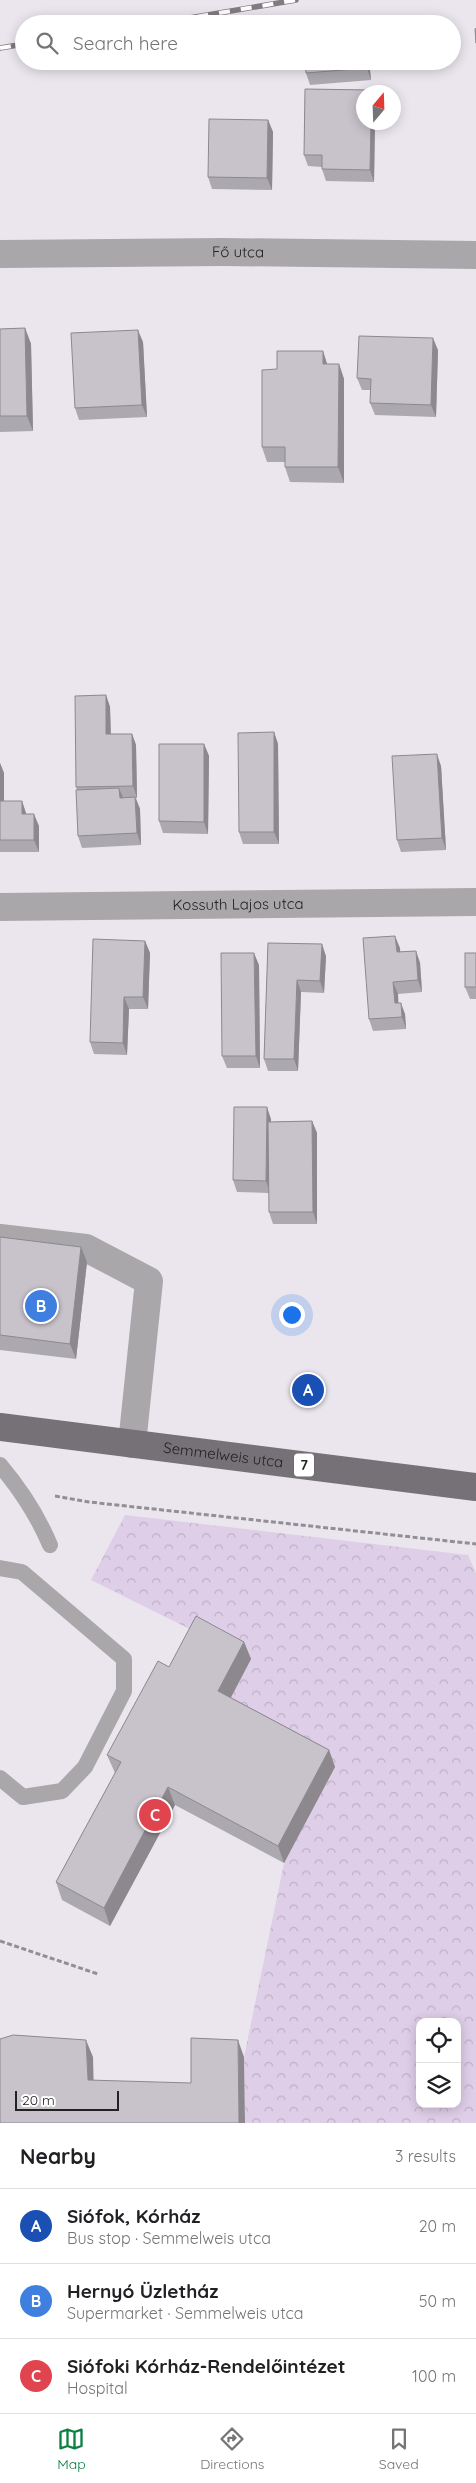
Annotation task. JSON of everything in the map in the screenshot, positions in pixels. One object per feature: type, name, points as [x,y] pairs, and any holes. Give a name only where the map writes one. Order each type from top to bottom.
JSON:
[{"type":"main road","name":"Semmelweis utca","points":[[0,1427],[476,1487]]},
{"type":"street","name":"Fő utca","points":[[0,254],[223,252],[476,255]]},
{"type":"street","name":"Kossuth Lajos utca","points":[[0,907],[476,902]]},
{"type":"street","points":[[0,1238],[86,1248],[149,1281],[132,1444]]},
{"type":"lane","points":[[0,1465],[21,1490],[39,1519],[50,1544]]},
{"type":"lane","points":[[0,1568],[22,1572],[124,1659],[124,1691],[85,1767],[62,1791],[23,1797],[0,1778]]},
{"type":"path","points":[[21,1490],[124,1505],[474,1544]]},
{"type":"path","points":[[0,1941],[98,1974]]},
{"type":"green space","points":[[125,1515],[468,1555],[476,1573],[476,2123],[245,2123],[244,2057],[284,1863],[335,1767],[225,1709],[250,1659],[91,1580]]},
{"type":"building","points":[[306,70],[343,70],[306,73]]},
{"type":"building","points":[[305,89],[356,90],[356,130],[371,130],[370,170],[322,169],[322,155],[304,155]]},
{"type":"building","points":[[209,119],[268,120],[267,178],[208,177]]},
{"type":"building","points":[[25,328],[27,416],[0,416],[0,329]]},
{"type":"building","points":[[138,330],[142,405],[75,408],[71,333]]},
{"type":"building","points":[[359,336],[433,338],[431,405],[370,403],[371,379],[357,378]]},
{"type":"building","points":[[277,351],[323,351],[323,364],[339,364],[338,467],[285,467],[285,447],[262,447],[262,370],[277,369]]},
{"type":"building","points":[[106,695],[106,734],[132,734],[133,786],[76,787],[75,696]]},
{"type":"building","points":[[274,732],[274,832],[239,832],[238,733]]},
{"type":"building","points":[[159,744],[204,744],[204,822],[159,821]]},
{"type":"building","points":[[437,754],[442,838],[397,840],[392,756]]},
{"type":"building","points":[[119,788],[120,798],[135,797],[137,833],[78,836],[76,790]]},
{"type":"building","points":[[0,801],[22,801],[22,814],[34,814],[34,840],[0,840]]},
{"type":"building","points":[[395,936],[397,952],[416,951],[418,980],[393,982],[395,1003],[401,1003],[402,1017],[369,1019],[363,938]]},
{"type":"building","points":[[93,939],[145,941],[143,997],[124,997],[123,1043],[90,1042]]},
{"type":"building","points":[[268,943],[322,944],[320,981],[297,980],[294,1059],[264,1059]]},
{"type":"building","points":[[221,953],[254,953],[256,1056],[222,1056]]},
{"type":"building","points":[[465,953],[476,953],[476,987],[465,987]]},
{"type":"building","points":[[234,1107],[267,1107],[266,1181],[233,1180]]},
{"type":"building","points":[[312,1121],[313,1212],[269,1212],[268,1122]]},
{"type":"building","points":[[0,1237],[81,1247],[70,1344],[0,1335]]},
{"type":"building","points":[[196,1616],[244,1642],[218,1691],[329,1750],[278,1846],[168,1787],[104,1908],[56,1882],[121,1762],[107,1755],[158,1661],[169,1667]]},
{"type":"building","points":[[13,2035],[86,2040],[88,2080],[191,2083],[191,2038],[238,2040],[239,2123],[0,2123],[0,2039]]},
{"type":"railway","points":[[207,15],[296,0]]},
{"type":"railway","points":[[0,48],[15,46]]},
{"type":"place","name":"Hernyó Üzletház","points":[[41,1306]]},
{"type":"place","name":"Siófok, Kórház","points":[[308,1390]]},
{"type":"place","name":"Siófoki Kórház-Rendelőintézet","points":[[155,1815]]}]
